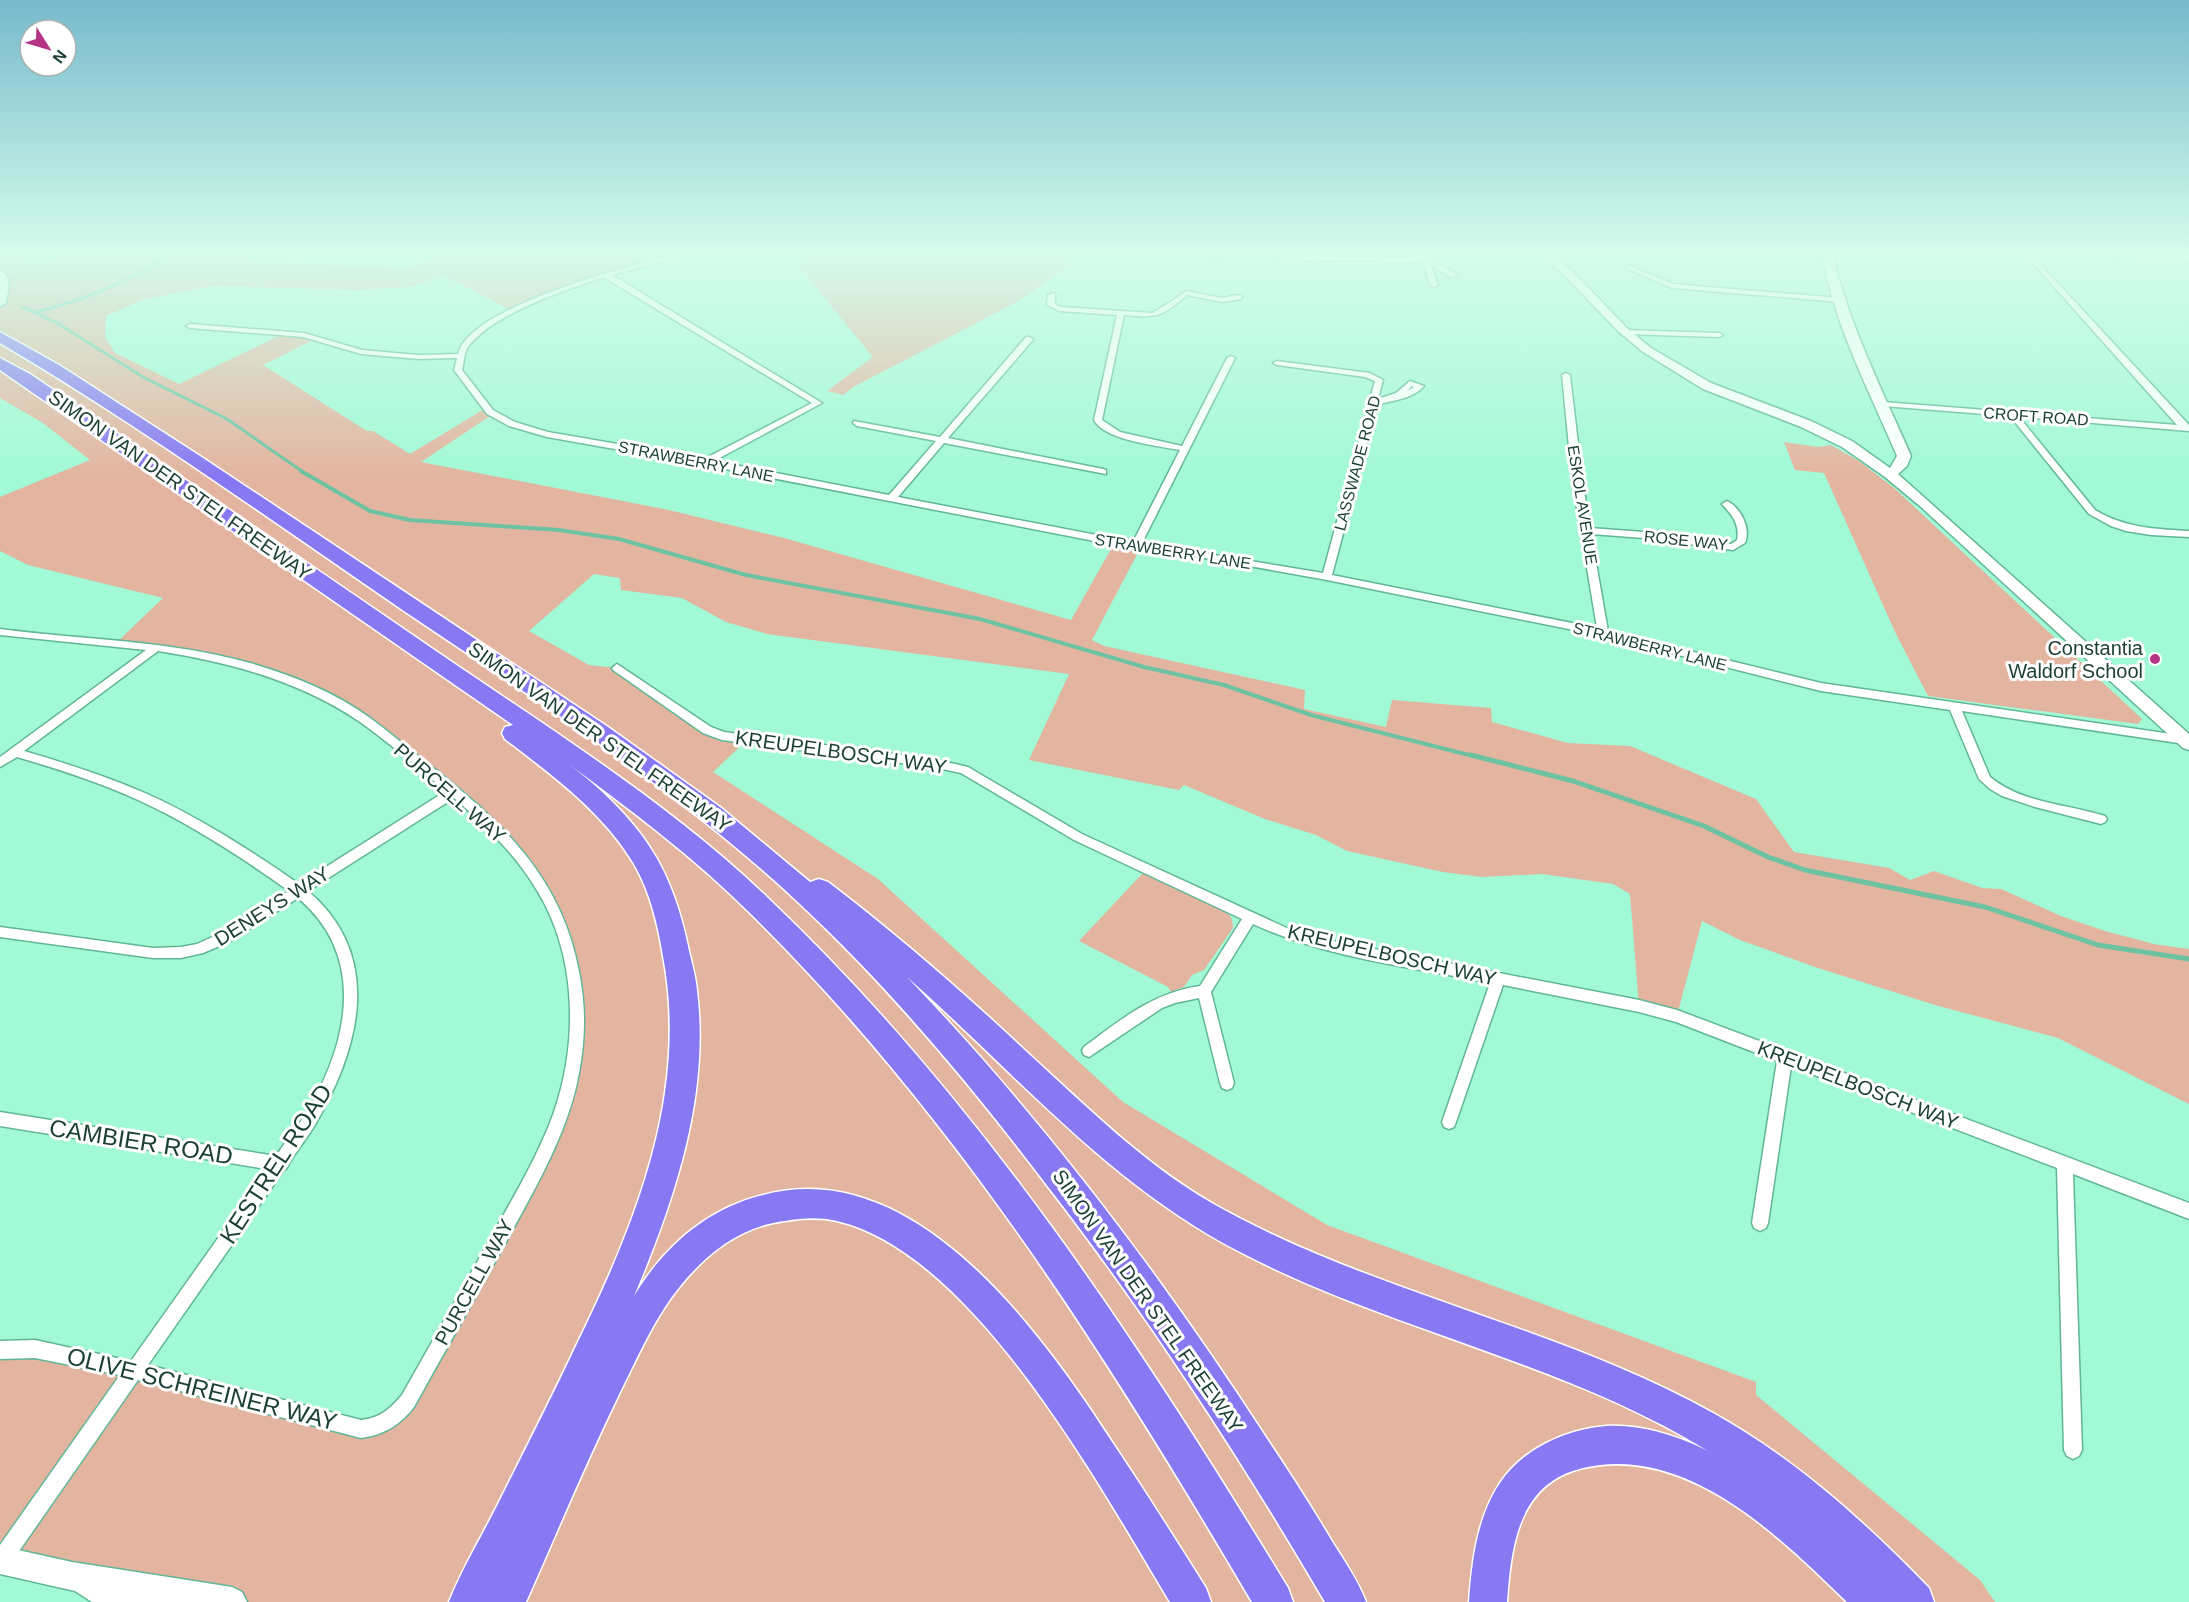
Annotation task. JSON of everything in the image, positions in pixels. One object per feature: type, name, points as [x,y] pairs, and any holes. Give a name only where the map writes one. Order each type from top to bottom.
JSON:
[{"type":"highway","name":"SIMON VAN DER STEL FREEWAY","points":[[0,337],[53,368],[137,423],[600,732],[736,832],[777,868],[874,960],[1001,1102],[1092,1215],[1233,1418],[1347,1602]]},
{"type":"highway","name":"SIMON VAN DER STEL FREEWAY","points":[[0,363],[24,377],[382,626],[574,756],[714,864],[760,906],[850,997],[958,1125],[1068,1272],[1187,1456],[1274,1602]]},
{"type":"highway","points":[[382,626],[417,661],[582,787],[623,829],[642,855],[663,898],[678,951],[685,1002],[685,1052],[680,1103],[673,1141],[655,1201],[620,1292],[525,1492],[468,1602]]},
{"type":"highway","points":[[736,832],[769,851],[898,952],[1123,1159],[1166,1192],[1239,1236],[1296,1263],[1627,1389],[1697,1424],[1743,1453],[1802,1496],[1884,1569],[1915,1602]]},
{"type":"highway","points":[[506,1602],[600,1395],[641,1316],[667,1276],[694,1247],[719,1229],[749,1213],[777,1206],[816,1203],[850,1209],[908,1237],[970,1285],[993,1310],[1065,1401],[1192,1602]]},
{"type":"highway","points":[[1488,1602],[1490,1568],[1499,1523],[1519,1487],[1545,1462],[1578,1448],[1612,1443],[1652,1448],[1691,1462],[1735,1485],[1789,1523],[1829,1557],[1875,1602]]},
{"type":"main road","points":[[1620,327],[1647,350],[1693,378],[1806,424],[1858,451],[1885,470],[1935,511],[2187,742]]},
{"type":"main road","points":[[1850,327],[1904,456],[1903,463],[1885,470]]},
{"type":"main road","points":[[1858,451],[1888,457],[1901,450]]},
{"type":"main road","points":[[0,1560],[72,1576],[232,1602]]},
{"type":"main road","points":[[72,1576],[116,1599],[128,1602]]},
{"type":"street","points":[[200,327],[304,335],[361,352],[418,357],[460,356],[476,335],[487,327]]},
{"type":"street","points":[[692,327],[818,403],[705,462]]},
{"type":"street","points":[[1118,327],[1098,420],[1100,424],[1118,434],[1187,445]]},
{"type":"street","points":[[2094,327],[2187,428]]},
{"type":"street","points":[[1625,332],[1719,335]]},
{"type":"street","points":[[891,499],[1029,339]]},
{"type":"street","name":"STRAWBERRY LANE","points":[[460,356],[457,363],[458,370],[486,408],[512,424],[547,434],[705,462],[1115,542],[1327,577],[1603,633],[1801,683],[2187,742]]},
{"type":"street","points":[[1137,544],[1231,358]]},
{"type":"street","name":"LASSWADE ROAD","points":[[1277,363],[1376,377],[1379,382],[1327,577]]},
{"type":"street","name":"ESKOL AVENUE","points":[[1566,375],[1577,478],[1603,633]]},
{"type":"street","points":[[1372,404],[1399,395]]},
{"type":"street","name":"CROFT ROAD","points":[[1883,404],[2187,428]]},
{"type":"street","points":[[2013,415],[2092,512],[2102,519],[2133,530],[2189,534]]},
{"type":"street","points":[[857,423],[1103,472]]},
{"type":"street","name":"ROSE WAY","points":[[1586,531],[1644,535],[1733,547],[1742,541],[1743,530],[1738,515],[1727,504]]},
{"type":"street","name":"PURCELL WAY","points":[[0,632],[157,647],[240,664],[285,678],[315,691],[365,720],[502,834],[544,889],[556,912],[576,984],[579,1035],[569,1090],[541,1161],[408,1401],[399,1413]]},
{"type":"street","points":[[0,763],[157,647]]},
{"type":"street","name":"KREUPELBOSCH WAY","points":[[616,668],[707,730],[722,736],[746,741],[933,763],[964,770],[1078,837],[1286,933],[1498,980],[1639,1006],[1677,1016],[2189,1211]]},
{"type":"street","points":[[1955,708],[1985,779],[1990,785],[2019,798],[2101,819]]},
{"type":"street","name":"KESTREL ROAD","points":[[0,1560],[281,1164],[326,1093],[347,1033],[351,985],[348,965],[337,937],[313,904],[297,890],[233,847],[161,806],[123,788],[15,752]]},
{"type":"street","name":"DENEYS WAY","points":[[0,932],[153,953],[178,954],[201,949],[224,938],[453,792]]},
{"type":"street","points":[[1227,1083],[1204,991],[1251,916]]},
{"type":"street","points":[[1449,1122],[1498,980]]},
{"type":"street","points":[[1089,1051],[1160,1001],[1184,992],[1204,991]]},
{"type":"street","points":[[1760,1223],[1785,1057]]},
{"type":"street","name":"CAMBIER ROAD","points":[[0,1119],[281,1164]]},
{"type":"street","points":[[2065,1164],[2073,1450]]},
{"type":"street","name":"OLIVE SCHREINER WAY","points":[[0,1350],[35,1349],[134,1371],[361,1429],[375,1428],[388,1422],[399,1413]]},
{"type":"shaded area","points":[[0,327],[105,327],[105,337],[115,353],[179,384],[285,333],[317,338],[263,365],[367,431],[373,431],[410,454],[486,408],[493,414],[421,462],[669,510],[784,538],[1071,620],[1115,542],[1142,545],[1092,640],[1104,646],[1305,690],[1304,709],[1386,727],[1392,700],[1491,708],[1492,722],[1568,743],[1630,746],[1756,799],[1794,852],[1889,868],[1910,880],[1934,871],[1982,888],[2001,889],[2061,916],[2105,931],[2154,944],[2189,949],[2189,1104],[2058,1038],[1935,1005],[1818,968],[1740,940],[1702,921],[1677,1016],[1639,1006],[1630,894],[1613,884],[1542,874],[1481,877],[1443,872],[1347,851],[1316,835],[1265,819],[1184,785],[1179,790],[1029,760],[1069,674],[767,634],[726,622],[682,598],[621,590],[620,578],[594,574],[529,631],[589,665],[617,668],[707,730],[746,741],[713,772],[878,879],[1123,1102],[1327,1225],[1756,1382],[1756,1395],[1980,1580],[1995,1602],[128,1602],[0,1560],[0,1350],[35,1349],[361,1429],[388,1422],[541,1161],[579,1035],[565,939],[519,854],[365,720],[259,669],[116,643],[163,598],[28,565],[0,551],[0,497],[90,460],[43,423],[0,398]]},
{"type":"shaded area","points":[[848,327],[969,327],[853,387],[843,395],[827,391],[873,357]]},
{"type":"shaded area","points":[[1784,442],[1819,447],[1831,445],[1859,461],[1894,488],[2142,719],[2138,724],[1928,696],[1896,634],[1824,473],[1795,470]]},
{"type":"shaded area","points":[[1143,873],[1224,910],[1232,922],[1233,928],[1204,970],[1192,975],[1184,987],[1171,992],[1168,987],[1079,941]]},
{"type":"waterway","points":[[63,327],[143,377],[227,419],[303,472]]},
{"type":"waterway","points":[[301,471],[370,511],[410,520],[559,530],[619,539],[746,575],[980,619],[1144,667],[1224,685],[1311,715],[1477,757]]},
{"type":"waterway","points":[[1471,755],[1573,781],[1704,826],[1768,857],[1805,870],[1985,907],[2098,945],[2189,959]]},
{"type":"place","name":"Constantia Waldorf School","points":[[2155,659]]}]
